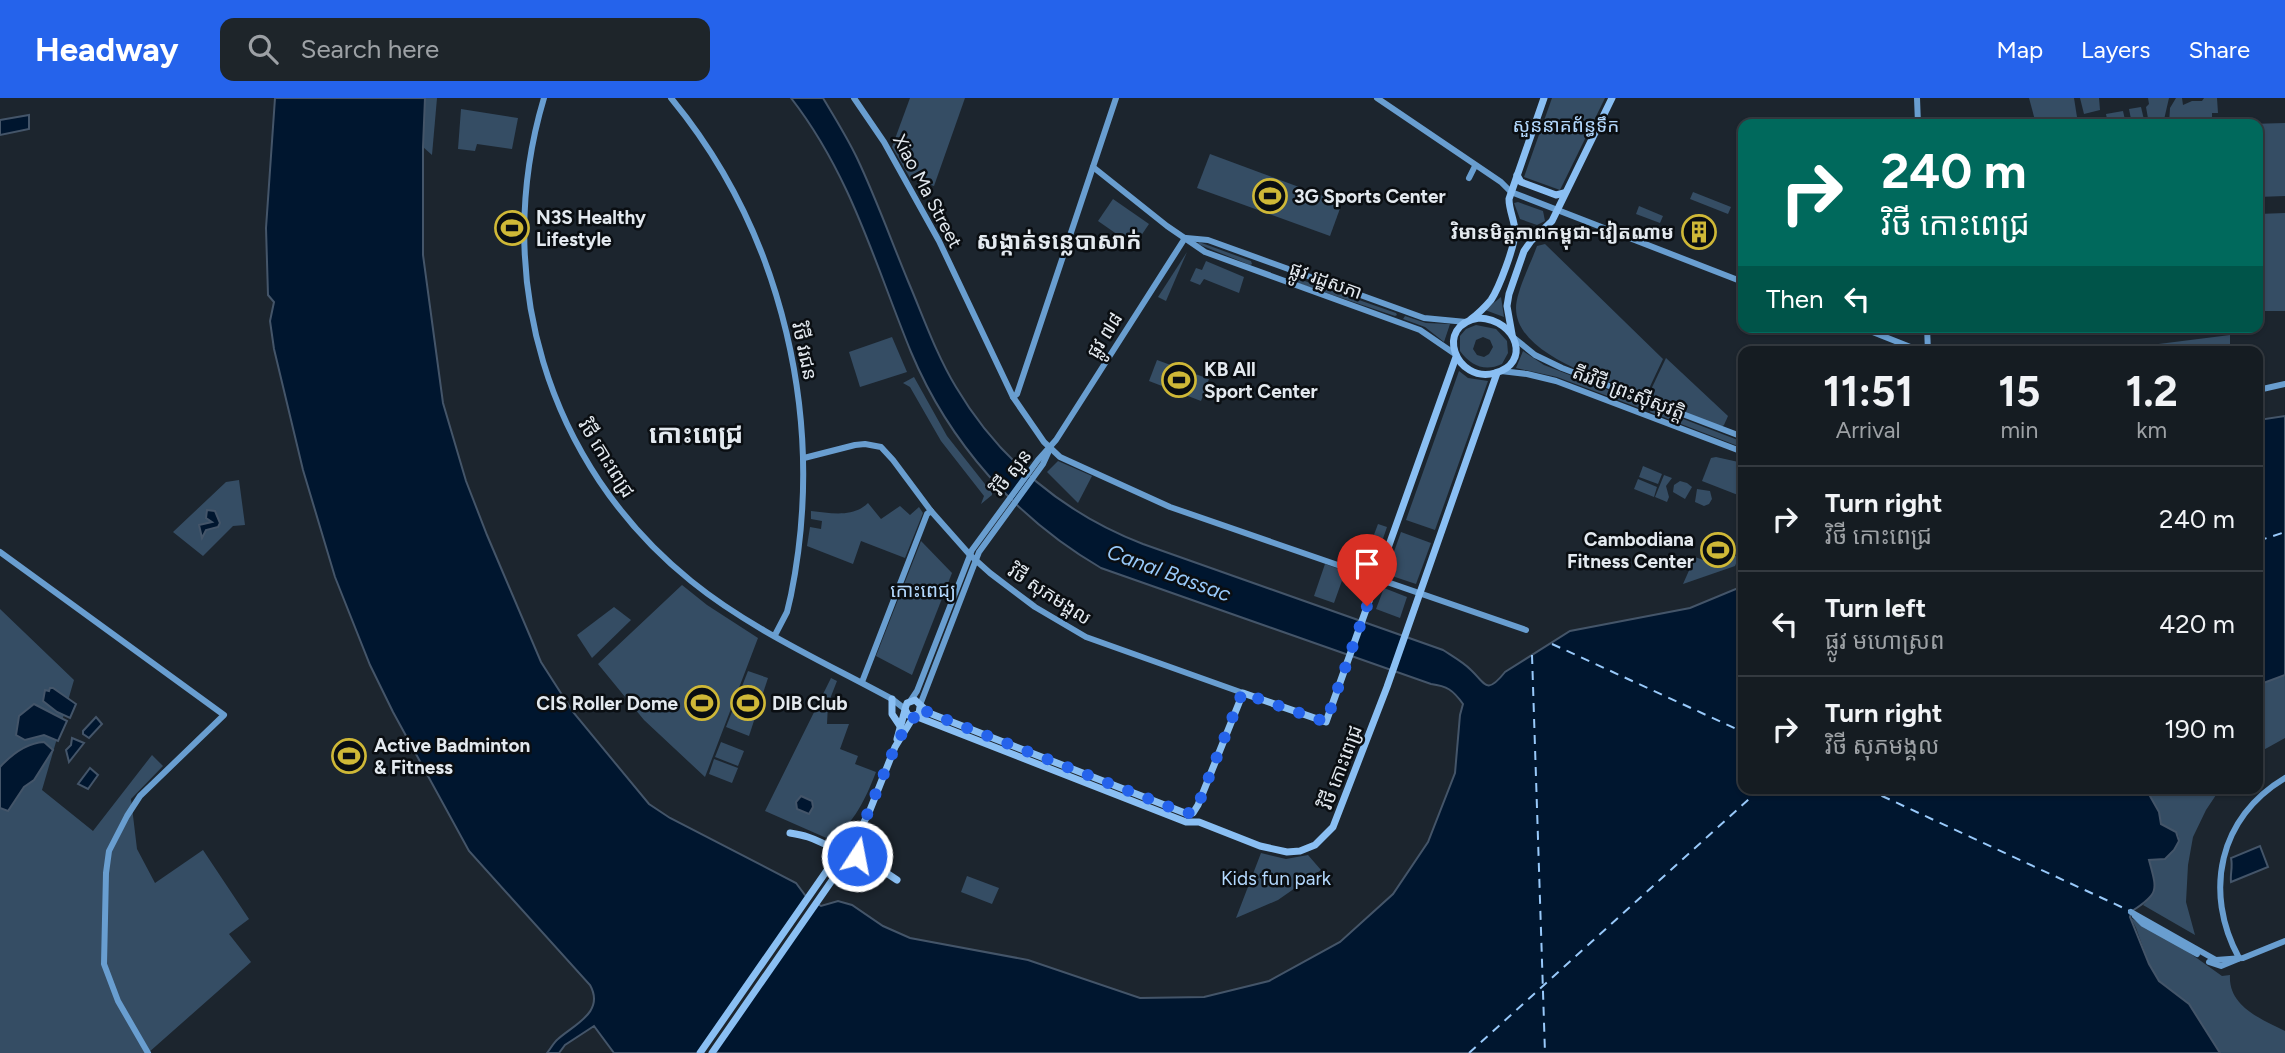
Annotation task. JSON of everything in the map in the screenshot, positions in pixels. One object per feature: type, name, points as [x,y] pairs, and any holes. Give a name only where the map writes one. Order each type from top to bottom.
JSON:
[{"type":"main road","points":[[1377,578],[1456,356],[1454,336],[1491,300],[1512,246],[1515,230],[1509,208],[1511,192],[1544,98]]},
{"type":"main road","points":[[1456,356],[1474,372],[1485,374],[1499,372],[1513,357],[1513,336],[1507,306],[1524,251],[1550,224],[1612,98]]},
{"type":"main road","points":[[1517,174],[1521,182],[1556,195],[1564,193]]},
{"type":"main road","points":[[1468,320],[1493,320],[1504,326],[1513,336]]},
{"type":"main road","name":"វិថី កោះពេជ្រ","points":[[914,716],[1186,822],[1199,822],[1270,849],[1293,852],[1315,845],[1333,827],[1387,687],[1499,372]]},
{"type":"main road","name":"វិថី សុភមង្គល","points":[[1242,693],[1326,722],[1377,578]]},
{"type":"main road","points":[[712,1053],[838,871],[862,827],[895,747],[910,701],[916,701],[929,713],[1185,813],[1193,813],[1242,693]]},
{"type":"main road","points":[[892,699],[892,714],[901,726]]},
{"type":"main road","points":[[895,747],[914,716],[919,713],[920,706]]},
{"type":"main road","points":[[905,710],[908,715],[914,716]]},
{"type":"main road","points":[[790,833],[833,846],[862,827]]},
{"type":"main road","points":[[700,1053],[830,866],[862,827]]},
{"type":"main road","points":[[862,827],[858,859],[897,880]]},
{"type":"street","name":"វិថី កោះពេជ្រ","points":[[544,98],[526,177],[523,246],[529,304],[536,337],[548,378],[576,444],[623,512],[657,550],[691,581],[718,601],[892,699],[905,710]]},
{"type":"street","name":"វិថី វរជន","points":[[671,98],[727,179],[748,219],[764,259],[791,355],[801,412],[804,458],[802,523],[794,584],[787,612],[775,635]]},
{"type":"street","name":"Xiao Ma Street","points":[[854,98],[884,142],[939,241],[1013,397],[1050,448]]},
{"type":"street","points":[[1013,397],[1017,394],[1116,98]]},
{"type":"street","points":[[1377,98],[1501,182],[1511,192],[1738,280]]},
{"type":"street","points":[[1917,98],[1918,119]]},
{"type":"street","points":[[1469,177],[1475,166]]},
{"type":"street","name":"ផ្លូវ រដ្ឋសភា","points":[[1093,167],[1205,252],[1420,330],[1456,356]]},
{"type":"street","name":"ផ្លូវ រដ្ឋសភា","points":[[1185,238],[1208,240],[1424,318],[1468,320]]},
{"type":"street","name":"ផ្លូវ ៧៨","points":[[1050,448],[1185,238]]},
{"type":"street","points":[[1875,333],[1908,346]]},
{"type":"street","name":"តីរវិថី ព្រះស៊ីសុវត្តិ","points":[[1513,336],[1547,362],[1738,435]]},
{"type":"street","name":"តីរវិថី ព្រះស៊ីសុវត្តិ","points":[[1499,372],[1540,376],[1738,450]]},
{"type":"street","points":[[2263,389],[2285,384]]},
{"type":"street","points":[[1645,415],[1650,402]]},
{"type":"street","name":"វិថី សុភមង្គល","points":[[804,458],[855,445],[881,447],[887,451],[931,511],[973,558],[1035,607],[1078,634],[1242,693]]},
{"type":"street","points":[[1050,448],[1060,457],[1170,507],[1526,630]]},
{"type":"street","name":"វិថី សួន","points":[[910,701],[917,691],[973,558],[1050,448]]},
{"type":"street","points":[[862,682],[931,511]]},
{"type":"street","points":[[0,552],[224,715],[140,796],[110,851],[106,873],[104,964],[118,1001],[148,1053]]},
{"type":"street","name":"វិថី សួន","points":[[920,706],[973,558]]},
{"type":"street","name":"វិថី កោះពេជ្រ","points":[[892,699],[910,701]]},
{"type":"street","points":[[2263,793],[2285,778]]},
{"type":"street","points":[[2239,958],[2222,910],[2222,863],[2229,838],[2241,817],[2262,794]]},
{"type":"street","points":[[2239,958],[2230,964],[2217,965],[2143,924],[2132,912],[2216,960],[2239,958],[2285,942]]},
{"type":"green space","points":[[425,98],[437,98],[432,155],[423,147]]},
{"type":"green space","points":[[910,98],[965,98],[934,186],[910,178],[892,147]]},
{"type":"green space","name":"សួននាគព័ន្ធទឹក","points":[[1552,98],[1605,98],[1560,190],[1524,177]]},
{"type":"green space","points":[[2029,98],[2074,98],[2077,117],[2075,119],[2035,119]]},
{"type":"green space","points":[[2080,98],[2099,98],[2100,110],[2084,114]]},
{"type":"green space","points":[[2148,98],[2169,98],[2164,119],[2148,119],[2146,107],[2149,104]]},
{"type":"green space","points":[[2176,98],[2182,98],[2183,105],[2202,101],[2204,98],[2217,98],[2218,113],[2212,113],[2212,119],[2169,119],[2170,108]]},
{"type":"green space","points":[[2141,107],[2144,119],[2131,119],[2129,109]]},
{"type":"green space","points":[[461,109],[518,118],[512,149],[477,144],[475,151],[458,149]]},
{"type":"green space","points":[[2123,111],[2125,119],[2107,119],[2106,114]]},
{"type":"green space","points":[[2285,123],[2285,196],[2263,197],[2263,124]]},
{"type":"green space","name":"3G Sports Center","points":[[1210,154],[1342,203],[1330,236],[1197,188]]},
{"type":"green space","points":[[1693,192],[1731,207],[1728,214],[1690,199]]},
{"type":"green space","points":[[1113,199],[1149,224],[1134,246],[1098,221]]},
{"type":"green space","points":[[1514,203],[1543,211],[1545,221],[1537,225],[1520,219]]},
{"type":"green space","points":[[1639,206],[1663,216],[1660,223],[1636,214]]},
{"type":"green space","points":[[2285,213],[2285,311],[2263,311],[2263,214]]},
{"type":"green space","points":[[1199,242],[1251,261],[1252,264],[1198,244]]},
{"type":"green space","points":[[1545,244],[1663,359],[1646,395],[1568,365],[1531,340],[1520,325],[1516,308],[1518,294],[1537,246]]},
{"type":"green space","points":[[1187,252],[1166,301],[1158,297]]},
{"type":"green space","points":[[1206,261],[1244,277],[1239,293],[1204,279],[1200,285],[1190,281],[1196,268],[1202,270]]},
{"type":"green space","points":[[1299,279],[1397,315],[1297,283],[1295,280]]},
{"type":"green space","points":[[1501,297],[1504,317],[1485,310]]},
{"type":"green space","points":[[1405,316],[1426,323],[1450,324],[1444,342],[1425,327],[1403,319]]},
{"type":"green space","points":[[1476,325],[1496,329],[1507,341],[1508,353],[1502,364],[1479,366],[1464,356],[1460,351],[1460,336],[1466,329]],"holes":[[[1483,337],[1490,340],[1493,347],[1489,354],[1484,357],[1477,355],[1473,349],[1476,340]]]},
{"type":"green space","points":[[2230,335],[2230,346],[2143,346]]},
{"type":"green space","points":[[892,337],[907,372],[860,387],[849,352]]},
{"type":"green space","points":[[1523,351],[1544,365],[1644,404],[1642,409],[1557,377],[1516,368]]},
{"type":"green space","points":[[1666,358],[1728,416],[1724,425],[1721,427],[1647,398]]},
{"type":"green space","name":"KB All Sport Center","points":[[1157,360],[1209,379],[1201,401],[1149,381]]},
{"type":"green space","points":[[1459,371],[1468,378],[1488,381],[1435,530],[1406,520]]},
{"type":"green space","points":[[914,377],[947,436],[992,493],[981,504],[984,496],[941,441],[910,387],[903,383]]},
{"type":"green space","points":[[1652,407],[1738,440],[1738,446],[1650,412]]},
{"type":"green space","points":[[1711,458],[1738,462],[1738,495],[1702,481]]},
{"type":"green space","points":[[1058,461],[1092,476],[1078,503],[1047,472]]},
{"type":"green space","points":[[1643,466],[1662,474],[1658,484],[1639,477]]},
{"type":"green space","points":[[1664,475],[1672,478],[1666,486],[1669,497],[1667,502],[1655,497]]},
{"type":"green space","points":[[1638,479],[1657,487],[1654,497],[1634,489]]},
{"type":"green space","points":[[239,480],[245,525],[233,526],[203,556],[173,532],[226,482]]},
{"type":"green space","points":[[1680,481],[1692,487],[1685,499],[1673,492],[1674,485]]},
{"type":"green space","points":[[1697,489],[1710,491],[1712,499],[1709,504],[1704,506],[1695,502]]},
{"type":"green space","points":[[868,503],[881,519],[900,506],[910,515],[919,507],[923,513],[905,558],[861,541],[853,564],[807,546],[810,527],[821,529],[822,521],[811,519],[811,511],[848,513]]},
{"type":"green space","points":[[1378,524],[1387,527],[1372,570],[1362,567]]},
{"type":"green space","points":[[1401,532],[1431,543],[1416,584],[1386,574]]},
{"type":"green space","name":"កោះពេជ្យ","points":[[921,541],[952,573],[912,675],[876,656]]},
{"type":"green space","points":[[1725,544],[1734,547],[1733,555],[1738,557],[1735,566],[1683,584],[1695,557],[1717,565]]},
{"type":"green space","points":[[1325,564],[1342,570],[1344,575],[1334,603],[1314,596]]},
{"type":"green space","points":[[682,585],[707,605],[758,638],[705,777],[644,720],[598,664]]},
{"type":"green space","points":[[1384,588],[1407,597],[1400,618],[1376,609]]},
{"type":"green space","points":[[614,607],[631,620],[592,658],[577,635]]},
{"type":"green space","points":[[0,609],[74,680],[42,790],[93,831],[152,755],[163,766],[131,799],[137,849],[155,883],[203,850],[249,919],[229,934],[251,962],[148,1053],[0,1053]]},
{"type":"green space","name":"DIB Club","points":[[748,671],[768,678],[749,736],[726,727]]},
{"type":"green space","points":[[2285,675],[2285,738],[2263,750],[2263,683]]},
{"type":"green space","points":[[831,678],[837,681],[828,704],[827,724],[849,724],[840,749],[858,756],[855,764],[876,772],[858,810],[847,826],[831,840],[765,811]]},
{"type":"green space","points":[[721,742],[744,751],[738,766],[715,757]]},
{"type":"green space","points":[[714,759],[738,768],[732,783],[709,774]]},
{"type":"green space","points":[[2149,794],[2217,794],[2193,837],[2188,865],[2186,902],[2195,935],[2143,905],[2152,894],[2155,884],[2149,860],[2171,854],[2179,838],[2162,826],[2159,812]]},
{"type":"green space","name":"Kids fun park","points":[[1261,853],[1286,859],[1308,855],[1321,870],[1278,900],[1236,918]]},
{"type":"green space","points":[[967,876],[999,888],[992,904],[961,892]]},
{"type":"green space","points":[[2131,918],[2184,949],[2222,976],[2230,975],[2234,995],[2240,1003],[2285,1031],[2285,1053],[2220,1053],[2189,1004],[2159,981],[2149,964]]},
{"type":"water","name":"Canal Bassac","points":[[275,98],[425,98],[423,255],[443,403],[466,481],[541,662],[573,712],[649,804],[670,818],[796,883],[805,895],[821,906],[838,901],[852,905],[883,926],[910,938],[1028,960],[1140,998],[1204,997],[1269,981],[1340,942],[1393,894],[1428,842],[1455,773],[1463,704],[1446,688],[1101,568],[1041,526],[1014,502],[966,447],[927,385],[911,352],[846,189],[812,127],[791,98],[823,98],[864,173],[930,335],[956,387],[992,438],[1013,461],[1061,500],[1114,532],[1143,544],[1443,650],[1468,667],[1486,685],[1494,684],[1505,672],[1570,631],[1690,608],[1738,588],[1738,794],[2149,794],[2159,812],[2161,824],[2176,832],[2179,841],[2165,859],[2149,860],[2154,890],[2148,900],[2132,911],[2130,917],[2159,981],[2189,1004],[2220,1053],[614,1053],[594,1026],[565,1045],[559,1053],[547,1053],[557,1040],[591,1010],[594,994],[590,985],[469,851],[370,665],[335,577],[303,470],[274,349],[270,321],[274,302],[268,295],[266,228]]},
{"type":"water","points":[[29,115],[29,129],[0,135],[0,120]]},
{"type":"water","points":[[2285,416],[2285,675],[2263,683],[2263,419]]},
{"type":"water","points":[[207,510],[215,511],[220,523],[218,527],[206,530],[202,538],[199,525],[212,522],[206,518]]},
{"type":"water","points":[[50,688],[76,704],[70,718],[43,701],[45,690],[49,691]]},
{"type":"water","points":[[749,694],[754,698],[750,711],[745,718],[738,718],[740,697]]},
{"type":"water","points":[[34,704],[67,721],[58,741],[44,735],[25,740],[16,735],[19,716]]},
{"type":"water","points":[[96,717],[102,724],[89,738],[83,731]]},
{"type":"water","points":[[72,738],[84,743],[69,762],[66,750],[71,745]]},
{"type":"water","points":[[44,742],[53,750],[34,780],[24,787],[8,811],[0,808],[0,767],[20,750],[31,744]]},
{"type":"water","points":[[90,768],[98,775],[88,789],[78,784]]},
{"type":"water","points":[[801,796],[812,801],[813,807],[809,814],[797,809],[796,802]]},
{"type":"water","points":[[2260,846],[2268,867],[2231,882],[2231,858]]},
{"type":"pier","points":[[808,892],[815,899],[716,1053],[696,1053]]},
{"type":"ferry route","points":[[2263,539],[2285,532]]},
{"type":"ferry route","points":[[1552,644],[1738,730]]},
{"type":"ferry route","points":[[1532,655],[1545,1053]]},
{"type":"ferry route","points":[[1469,1053],[1754,794]]},
{"type":"ferry route","points":[[1878,794],[2130,911]]},
{"type":"place","name":"3G Sports Center","points":[[1270,196]]},
{"type":"place","name":"N3S Healthy Lifestyle","points":[[512,228]]},
{"type":"place","name":"វិមានមិត្តភាពកម្ពុជា-វៀតណាម","points":[[1699,232]]},
{"type":"place","name":"KB All Sport Center","points":[[1179,380]]},
{"type":"place","name":"Cambodiana Fitness Center","points":[[1718,550]]},
{"type":"place","name":"CIS Roller Dome","points":[[702,703]]},
{"type":"place","name":"DIB Club","points":[[748,703]]},
{"type":"place","name":"Active Badminton & Fitness","points":[[349,756]]},
{"type":"district","name":"សង្កាត់ទន្លេបាសាក់","points":[[1059,241]]},
{"type":"district","name":"កោះពេជ្រ","points":[[696,434]]},
{"type":"route","points":[[857,856],[862,827],[895,747],[907,724],[919,713],[920,707],[929,713],[1185,813],[1193,813],[1242,693],[1326,722],[1367,606]]}]
